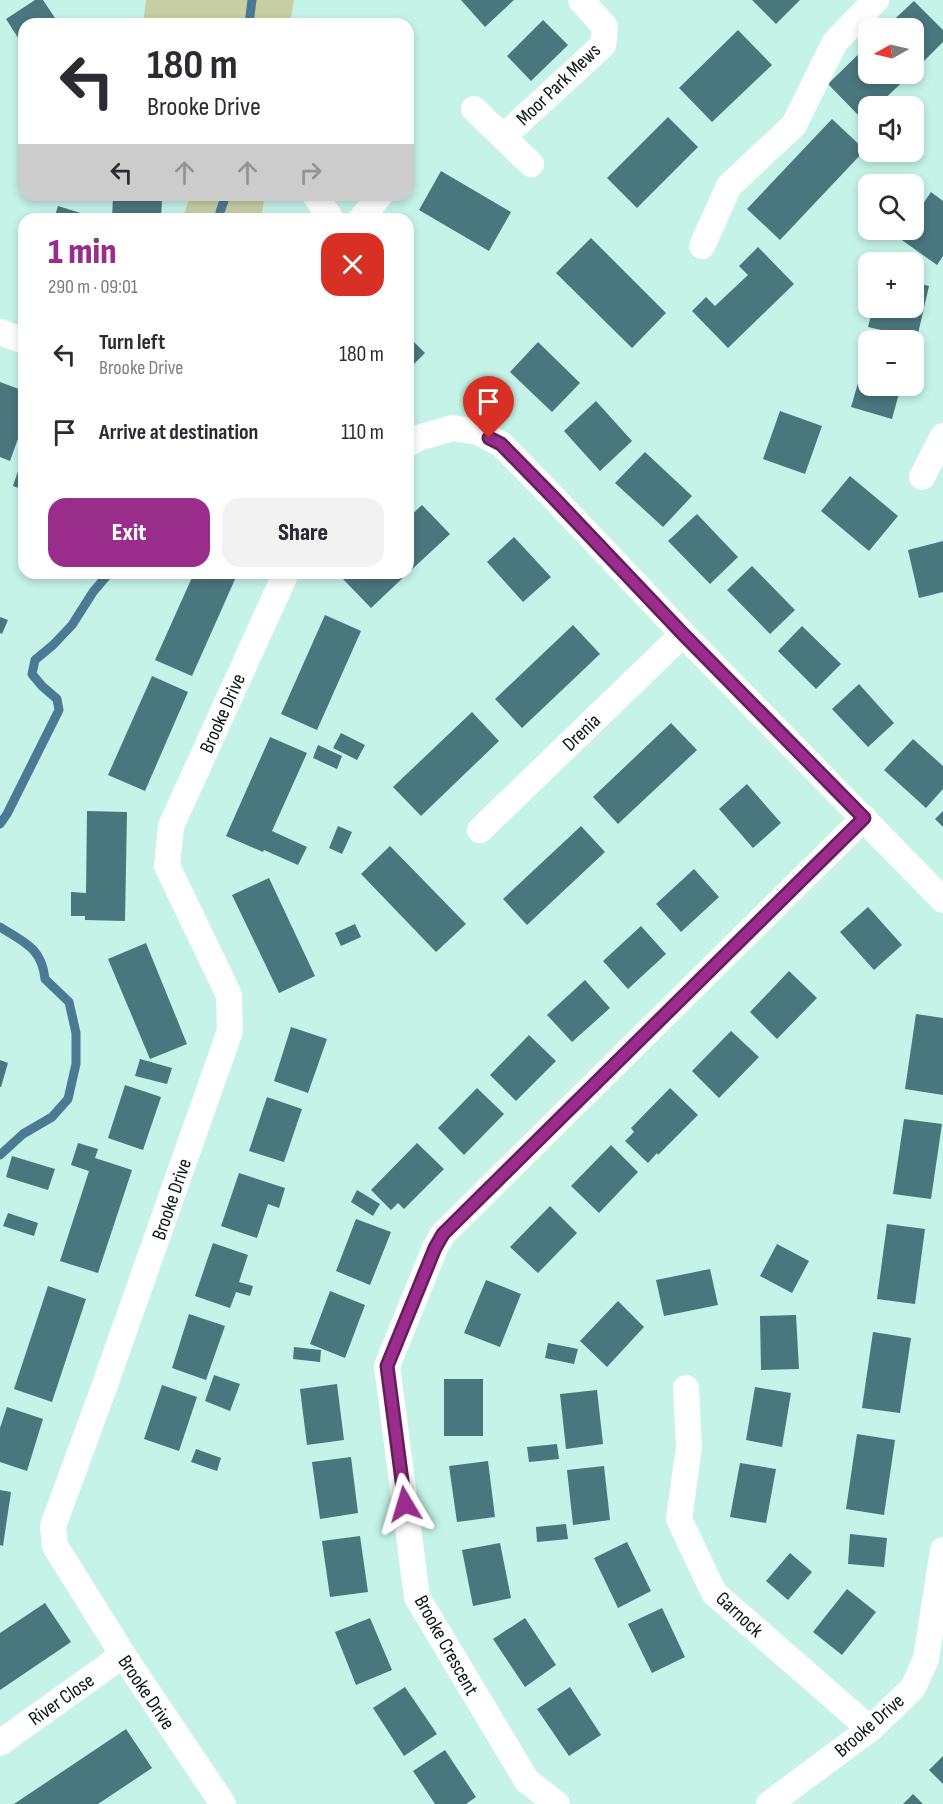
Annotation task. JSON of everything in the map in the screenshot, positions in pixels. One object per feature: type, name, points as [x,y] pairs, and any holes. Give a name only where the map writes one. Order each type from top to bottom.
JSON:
[{"type":"street","name":"Moor Park Mews","points":[[503,137],[603,45],[605,27],[581,0]]},
{"type":"street","points":[[702,246],[729,186],[794,125],[835,42],[876,0]]},
{"type":"street","name":"Moor Park Mews","points":[[474,109],[531,164]]},
{"type":"street","points":[[366,213],[375,201]]},
{"type":"street","points":[[0,332],[18,339]]},
{"type":"street","points":[[414,440],[453,428],[478,432],[501,444],[943,900]]},
{"type":"street","points":[[922,477],[943,436]]},
{"type":"street","name":"Brooke Drive","points":[[223,1804],[123,1655],[55,1546],[53,1526],[230,1031],[229,995],[167,866],[171,826],[283,579]]},
{"type":"street","name":"Drenia","points":[[480,830],[683,634]]},
{"type":"street","name":"Brooke Crescent","points":[[557,1804],[527,1781],[417,1597],[387,1366],[435,1248],[443,1234],[864,818]]},
{"type":"street","name":"Garnock","points":[[686,1388],[689,1448],[679,1519],[714,1593],[870,1730]]},
{"type":"street","name":"Brooke Drive","points":[[770,1804],[870,1730],[913,1688],[935,1660],[943,1550]]},
{"type":"street","name":"River Close","points":[[0,1743],[123,1655]]},
{"type":"green space","points":[[146,0],[294,0],[291,18],[144,18]]},
{"type":"green space","points":[[189,201],[264,201],[262,213],[184,213]]},
{"type":"building","points":[[35,0],[43,0],[55,18],[18,18],[18,38],[6,19]]},
{"type":"building","points":[[461,0],[514,0],[485,27]]},
{"type":"building","points":[[752,0],[800,0],[776,24]]},
{"type":"building","points":[[914,1],[943,30],[943,42],[924,61],[924,18],[896,18]]},
{"type":"building","points":[[543,20],[568,45],[531,81],[507,56]]},
{"type":"building","points":[[738,30],[772,65],[712,122],[679,88]]},
{"type":"building","points":[[858,55],[858,84],[900,84],[888,96],[858,96],[858,115],[828,84]]},
{"type":"building","points":[[668,117],[698,147],[637,208],[607,178]]},
{"type":"building","points":[[832,119],[858,143],[858,157],[780,240],[747,209]]},
{"type":"building","points":[[441,171],[511,212],[489,251],[419,210]]},
{"type":"building","points":[[931,192],[943,201],[943,256],[937,265],[924,256],[924,252],[919,252],[902,240],[924,240],[924,202]]},
{"type":"building","points":[[113,201],[162,201],[161,213],[112,213]]},
{"type":"building","points":[[58,206],[81,213],[56,213]]},
{"type":"building","points":[[591,238],[666,313],[632,348],[556,273]]},
{"type":"building","points":[[758,247],[794,284],[728,348],[692,311],[706,297],[715,306],[748,275],[739,266]]},
{"type":"building","points":[[924,285],[929,286],[924,308]]},
{"type":"building","points":[[870,318],[922,318],[919,330],[881,330],[868,327]]},
{"type":"building","points":[[414,342],[425,353],[414,364]]},
{"type":"building","points":[[538,342],[580,383],[552,412],[510,372]]},
{"type":"building","points":[[0,382],[18,389],[18,439],[10,461],[0,457]]},
{"type":"building","points":[[858,383],[858,396],[898,396],[892,419],[851,407]]},
{"type":"building","points":[[596,401],[632,441],[600,471],[564,431]]},
{"type":"building","points":[[780,411],[822,426],[805,474],[763,459]]},
{"type":"building","points":[[645,452],[692,496],[663,527],[615,483]]},
{"type":"building","points":[[18,471],[18,488],[13,486]]},
{"type":"building","points":[[850,476],[898,516],[869,551],[821,511]]},
{"type":"building","points":[[422,505],[450,534],[414,567],[414,512]]},
{"type":"building","points":[[697,514],[738,557],[710,584],[668,541]]},
{"type":"building","points":[[514,537],[551,577],[523,602],[487,562]]},
{"type":"building","points":[[943,541],[943,592],[919,598],[908,550]]},
{"type":"building","points":[[752,566],[795,610],[770,634],[727,590]]},
{"type":"building","points":[[191,579],[235,579],[192,676],[155,660]]},
{"type":"building","points":[[343,579],[402,579],[371,608]]},
{"type":"building","points":[[325,615],[361,631],[317,730],[281,714]]},
{"type":"building","points":[[0,617],[8,620],[2,634],[0,633]]},
{"type":"building","points":[[573,625],[600,654],[522,728],[495,699]]},
{"type":"building","points":[[802,626],[841,664],[816,689],[778,651]]},
{"type":"building","points":[[152,676],[188,692],[145,791],[108,775]]},
{"type":"building","points":[[859,684],[894,723],[868,747],[832,709]]},
{"type":"building","points":[[472,712],[499,741],[421,816],[393,787]]},
{"type":"building","points":[[671,723],[697,750],[618,824],[593,797]]},
{"type":"building","points":[[341,733],[365,745],[357,760],[333,748]]},
{"type":"building","points":[[270,737],[307,753],[272,831],[307,847],[298,865],[226,836]]},
{"type":"building","points":[[913,739],[943,766],[943,789],[926,808],[884,770]]},
{"type":"building","points":[[318,745],[342,756],[337,769],[313,758]]},
{"type":"building","points":[[747,784],[781,823],[753,848],[719,809]]},
{"type":"building","points":[[87,811],[127,812],[125,921],[85,920],[85,916],[71,916],[71,892],[86,893]]},
{"type":"building","points":[[943,811],[943,827],[935,819]]},
{"type":"building","points":[[338,826],[352,832],[342,854],[329,848]]},
{"type":"building","points":[[581,826],[605,852],[527,925],[503,899]]},
{"type":"building","points":[[390,846],[466,924],[436,952],[361,874]]},
{"type":"building","points":[[694,869],[719,897],[681,932],[656,904]]},
{"type":"building","points":[[269,878],[315,976],[279,993],[232,895]]},
{"type":"building","points":[[868,907],[902,945],[874,970],[840,932]]},
{"type":"building","points":[[355,924],[361,937],[341,946],[335,933]]},
{"type":"building","points":[[641,926],[666,954],[628,989],[603,961]]},
{"type":"building","points":[[146,943],[187,1044],[150,1059],[108,959]]},
{"type":"building","points":[[789,971],[817,998],[777,1039],[750,1012]]},
{"type":"building","points":[[585,980],[610,1008],[572,1042],[547,1015]]},
{"type":"building","points":[[916,1014],[943,1018],[943,1095],[905,1089]]},
{"type":"building","points":[[291,1027],[327,1039],[308,1093],[274,1081]]},
{"type":"building","points":[[731,1031],[759,1057],[719,1098],[692,1071]]},
{"type":"building","points":[[529,1035],[556,1061],[516,1101],[490,1075]]},
{"type":"building","points":[[140,1059],[172,1068],[167,1084],[135,1076]]},
{"type":"building","points":[[0,1060],[8,1063],[1,1087],[0,1087]]},
{"type":"building","points":[[125,1085],[161,1097],[143,1150],[108,1138]]},
{"type":"building","points":[[477,1088],[504,1114],[464,1155],[438,1128]]},
{"type":"building","points":[[670,1088],[698,1115],[648,1163],[625,1141],[634,1132],[631,1128]]},
{"type":"building","points":[[267,1097],[302,1109],[284,1162],[249,1151]]},
{"type":"building","points":[[904,1119],[942,1124],[931,1199],[893,1194]]},
{"type":"building","points":[[78,1143],[98,1149],[95,1158],[132,1170],[98,1273],[60,1261],[89,1171],[71,1165]]},
{"type":"building","points":[[417,1143],[444,1169],[404,1209],[398,1203],[391,1210],[371,1190]]},
{"type":"building","points":[[611,1145],[638,1172],[599,1213],[571,1186]]},
{"type":"building","points":[[12,1156],[55,1169],[48,1190],[6,1177]]},
{"type":"building","points":[[239,1173],[285,1188],[279,1208],[268,1204],[257,1238],[221,1226]]},
{"type":"building","points":[[357,1190],[380,1204],[373,1216],[351,1202]]},
{"type":"building","points":[[550,1206],[577,1233],[538,1273],[510,1247]]},
{"type":"building","points":[[8,1213],[38,1223],[34,1236],[3,1226]]},
{"type":"building","points":[[356,1219],[391,1232],[370,1285],[336,1271]]},
{"type":"building","points":[[887,1224],[925,1229],[915,1304],[877,1299]]},
{"type":"building","points":[[213,1243],[248,1255],[239,1282],[253,1286],[250,1296],[236,1292],[230,1308],[195,1296]]},
{"type":"building","points":[[777,1244],[809,1261],[792,1293],[760,1276]]},
{"type":"building","points":[[710,1269],[718,1305],[664,1316],[656,1280]]},
{"type":"building","points":[[486,1280],[521,1294],[500,1347],[464,1333]]},
{"type":"building","points":[[48,1286],[86,1299],[52,1402],[14,1389]]},
{"type":"building","points":[[330,1291],[365,1305],[345,1358],[310,1344]]},
{"type":"building","points":[[618,1301],[644,1327],[607,1367],[580,1341]]},
{"type":"building","points":[[189,1314],[225,1326],[206,1380],[172,1368]]},
{"type":"building","points":[[796,1315],[799,1369],[761,1370],[760,1316]]},
{"type":"building","points":[[873,1332],[911,1338],[900,1413],[862,1408]]},
{"type":"building","points":[[548,1343],[578,1349],[574,1364],[545,1358]]},
{"type":"building","points":[[294,1347],[321,1350],[320,1362],[293,1359]]},
{"type":"building","points":[[214,1375],[240,1384],[230,1411],[205,1401]]},
{"type":"building","points":[[444,1379],[483,1379],[483,1436],[444,1436]]},
{"type":"building","points":[[337,1384],[344,1440],[307,1445],[300,1389]]},
{"type":"building","points":[[162,1385],[197,1397],[179,1451],[144,1439]]},
{"type":"building","points":[[755,1387],[791,1393],[782,1447],[746,1440]]},
{"type":"building","points":[[597,1390],[603,1444],[566,1449],[560,1394]]},
{"type":"building","points":[[7,1407],[43,1419],[27,1471],[0,1462],[0,1428]]},
{"type":"building","points":[[857,1434],[895,1440],[884,1515],[846,1509]]},
{"type":"building","points":[[557,1444],[559,1459],[529,1462],[527,1447]]},
{"type":"building","points":[[196,1449],[221,1458],[217,1471],[191,1462]]},
{"type":"building","points":[[351,1457],[358,1513],[320,1519],[312,1462]]},
{"type":"building","points":[[488,1461],[495,1517],[457,1522],[449,1466]]},
{"type":"building","points":[[740,1463],[776,1469],[766,1523],[730,1517]]},
{"type":"building","points":[[604,1466],[610,1520],[573,1525],[567,1470]]},
{"type":"building","points":[[0,1490],[11,1492],[3,1546],[0,1545]]},
{"type":"building","points":[[566,1524],[568,1539],[537,1542],[536,1527]]},
{"type":"building","points":[[850,1534],[887,1538],[884,1567],[848,1564]]},
{"type":"building","points":[[360,1536],[368,1592],[330,1597],[322,1541]]},
{"type":"building","points":[[627,1542],[651,1591],[618,1608],[594,1558]]},
{"type":"building","points":[[500,1543],[511,1598],[473,1606],[462,1550]]},
{"type":"building","points":[[790,1553],[812,1572],[788,1600],[766,1581]]},
{"type":"building","points":[[847,1589],[876,1612],[842,1655],[813,1632]]},
{"type":"building","points":[[45,1603],[71,1642],[0,1690],[0,1633]]},
{"type":"building","points":[[662,1608],[685,1657],[652,1673],[628,1624]]},
{"type":"building","points":[[370,1618],[392,1670],[356,1685],[335,1632]]},
{"type":"building","points":[[525,1618],[556,1665],[525,1687],[493,1639]]},
{"type":"building","points":[[405,1687],[437,1734],[404,1756],[373,1708]]},
{"type":"building","points":[[570,1687],[601,1735],[569,1756],[537,1709]]},
{"type":"building","points":[[126,1729],[152,1768],[98,1804],[14,1804]]},
{"type":"building","points":[[445,1750],[476,1797],[466,1804],[435,1804],[413,1771]]},
{"type":"building","points":[[943,1756],[943,1784],[929,1770]]},
{"type":"building","points":[[913,1794],[923,1804],[903,1804]]},
{"type":"waterway","points":[[250,18],[252,0]]},
{"type":"waterway","points":[[220,213],[224,201]]},
{"type":"waterway","points":[[0,824],[59,710],[57,699],[32,674],[35,660],[72,625],[104,579]]},
{"type":"waterway","points":[[0,927],[24,942],[36,953],[45,979],[69,1002],[76,1033],[76,1064],[68,1099],[52,1117],[23,1134],[0,1155]]},
{"type":"route","points":[[405,1504],[387,1366],[435,1248],[443,1234],[864,818],[501,444],[489,438]]}]
